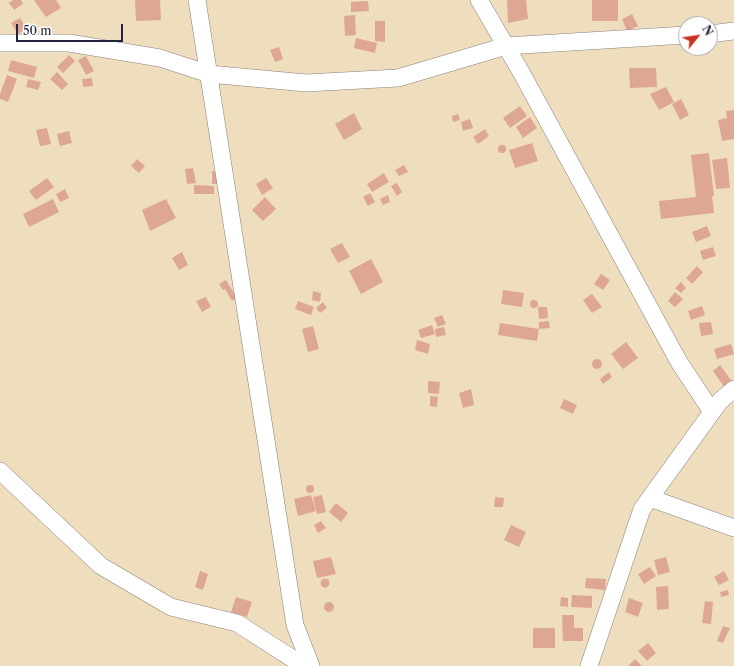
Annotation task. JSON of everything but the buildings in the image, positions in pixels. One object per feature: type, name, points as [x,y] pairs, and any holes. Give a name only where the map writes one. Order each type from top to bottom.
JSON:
[{"type":"street","points":[[197,0],[295,625],[311,666]]},
{"type":"street","points":[[479,0],[506,46],[679,362],[712,412]]},
{"type":"street","points":[[718,33],[734,31]]},
{"type":"street","points":[[0,43],[69,43],[160,58],[209,74],[306,83],[398,78],[506,46],[678,35]]},
{"type":"street","points":[[589,666],[642,510],[712,412],[734,389]]},
{"type":"street","points":[[0,471],[101,566],[171,607],[237,624],[304,666]]},
{"type":"street","points":[[650,498],[734,528]]}]
